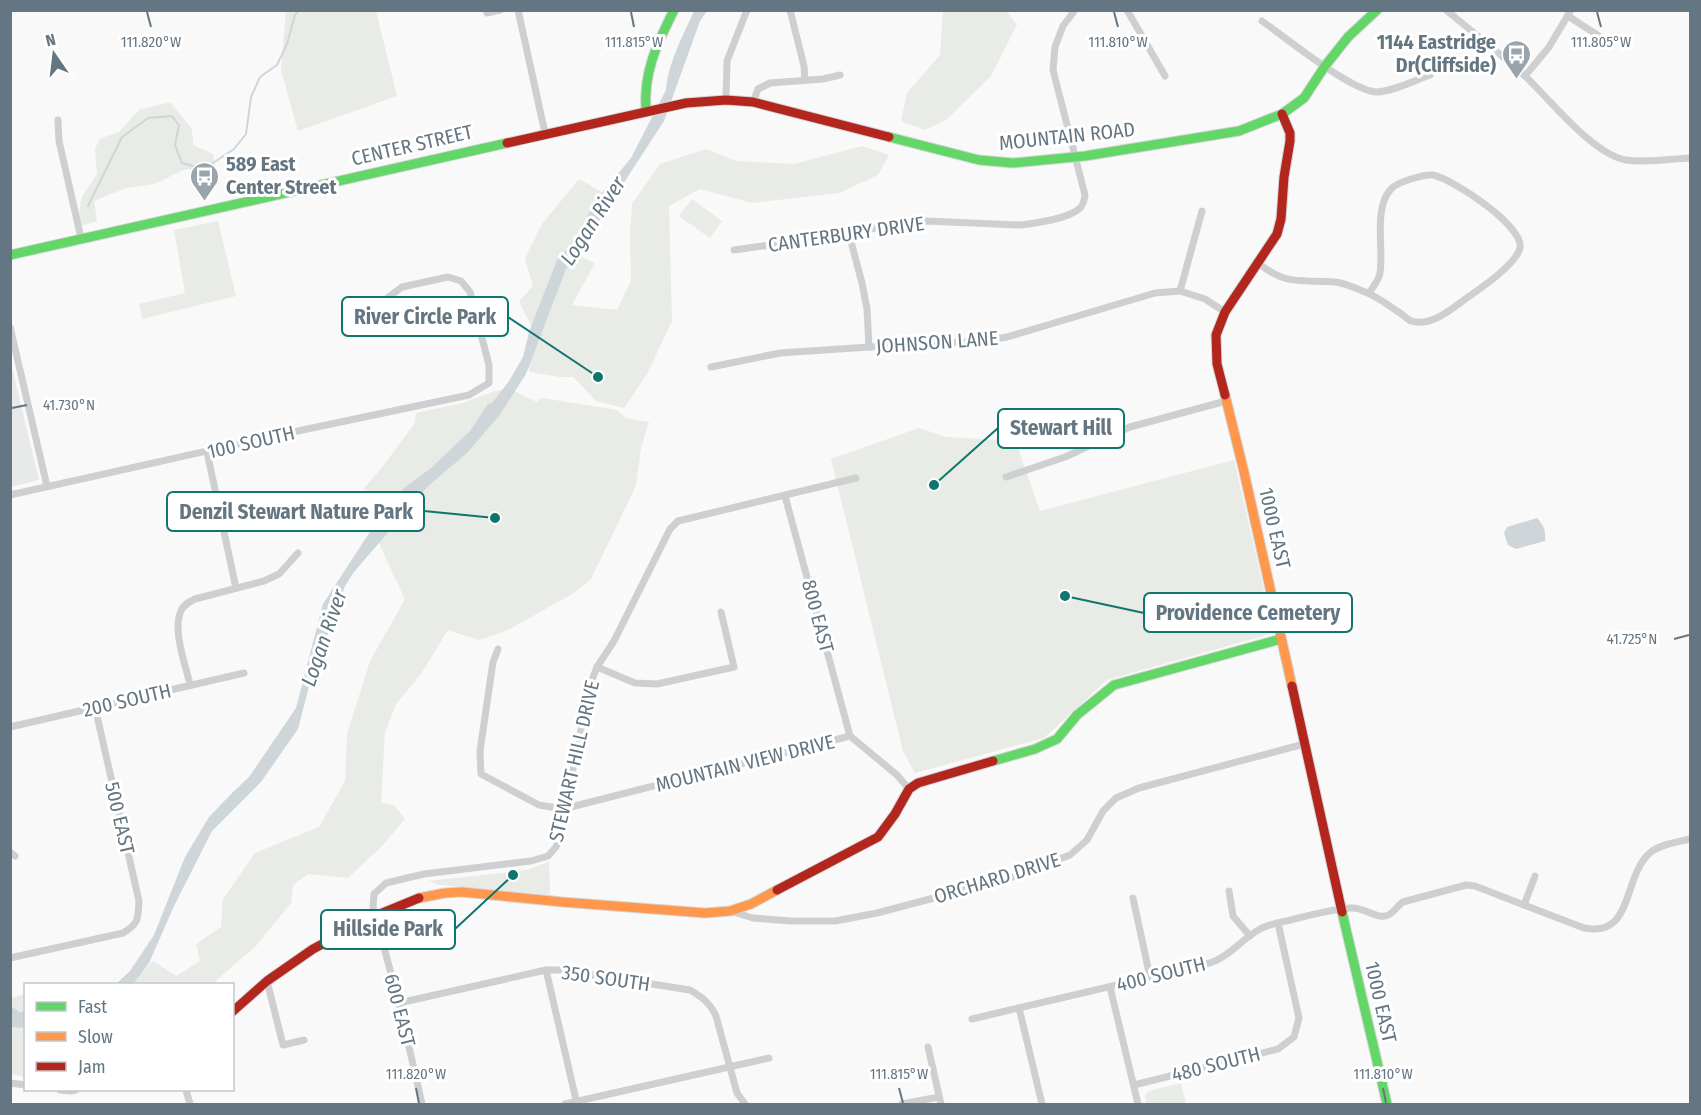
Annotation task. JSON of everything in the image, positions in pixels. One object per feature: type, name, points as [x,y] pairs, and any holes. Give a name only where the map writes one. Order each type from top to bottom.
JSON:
[{"type":"street","points":[[487,13],[500,10]]},
{"type":"street","points":[[518,10],[545,134]]},
{"type":"street","points":[[646,111],[644,94],[646,74],[674,10]]},
{"type":"street","points":[[726,100],[728,62],[747,10]]},
{"type":"street","points":[[790,10],[804,66],[805,80]]},
{"type":"street","name":"CANTERBURY DRIVE","points":[[734,250],[849,234],[901,222],[1020,225],[1074,213],[1083,206],[1085,195],[1053,70],[1055,47],[1063,27],[1076,10]]},
{"type":"street","points":[[1127,10],[1165,76]]},
{"type":"street","name":"MOUNTAIN ROAD","points":[[646,111],[686,103],[726,100],[753,102],[979,160],[1013,162],[1076,156],[1239,131],[1282,114],[1304,98],[1348,37],[1377,10]]},
{"type":"street","points":[[1446,10],[1525,76],[1604,152],[1625,160],[1690,158]]},
{"type":"street","points":[[1456,18],[1462,10]]},
{"type":"street","points":[[1525,76],[1549,46],[1569,13],[1605,40]]},
{"type":"street","points":[[1262,21],[1360,88],[1374,92],[1389,91],[1431,75]]},
{"type":"street","points":[[753,102],[758,88],[770,82],[823,79],[840,75]]},
{"type":"street","name":"CENTER STREET","points":[[10,255],[646,111]]},
{"type":"street","name":"1000 EAST","points":[[1282,114],[1290,133],[1290,141],[1284,177],[1281,219],[1277,234],[1225,312],[1216,335],[1216,350],[1387,1104]]},
{"type":"street","points":[[58,120],[59,141],[81,238]]},
{"type":"street","points":[[1257,263],[1278,277],[1287,280],[1337,282],[1369,293],[1411,321],[1431,321],[1465,300],[1508,265],[1516,257],[1520,247],[1519,237],[1501,218],[1469,193],[1450,182],[1432,175],[1407,180],[1392,187],[1383,200],[1380,276],[1369,293]]},
{"type":"street","points":[[1180,291],[1203,211]]},
{"type":"street","points":[[849,234],[862,283],[869,347]]},
{"type":"street","name":"100 SOUTH","points":[[10,495],[469,395],[489,383],[489,365],[470,292],[461,281],[448,277],[402,287],[386,299]]},
{"type":"street","name":"JOHNSON LANE","points":[[711,367],[780,353],[985,341],[1007,337],[1155,293],[1180,291],[1205,299],[1225,312]]},
{"type":"street","points":[[10,327],[47,486]]},
{"type":"street","points":[[1006,477],[1065,457],[1130,427],[1226,401]]},
{"type":"street","points":[[207,452],[236,588]]},
{"type":"street","name":"STEWART HILL DRIVE","points":[[375,916],[374,894],[387,883],[424,874],[531,861],[548,856],[556,847],[590,685],[597,667],[614,641],[670,529],[678,521],[856,478]]},
{"type":"street","name":"800 EAST","points":[[786,496],[850,736]]},
{"type":"street","points":[[190,685],[177,625],[181,610],[195,599],[264,581],[279,574],[298,553]]},
{"type":"street","points":[[597,667],[635,683],[657,684],[734,667],[721,612]]},
{"type":"street","points":[[234,1010],[267,981],[313,949],[409,901],[445,892],[705,913],[730,911],[751,904],[878,837],[909,789],[918,783],[1035,749],[1057,739],[1077,715],[1114,685],[1281,639]]},
{"type":"street","points":[[498,649],[493,662],[480,751],[481,774],[538,805],[563,809]]},
{"type":"street","name":"200 SOUTH","points":[[10,727],[244,673]]},
{"type":"street","name":"500 EAST","points":[[10,958],[123,933],[133,927],[138,916],[139,901],[95,707]]},
{"type":"street","name":"MOUNTAIN VIEW DRIVE","points":[[563,809],[850,736],[897,775],[909,789]]},
{"type":"street","name":"ORCHARD DRIVE","points":[[730,911],[753,918],[835,921],[877,913],[1010,878],[1070,855],[1087,840],[1103,811],[1116,798],[1139,788],[1304,744]]},
{"type":"street","name":"400 SOUTH","points":[[972,1019],[1221,959],[1262,928],[1278,923],[1341,909],[1359,908],[1378,917],[1384,917],[1403,902],[1466,885],[1475,886],[1584,928],[1603,929],[1613,924],[1621,914],[1641,862],[1651,852],[1665,845],[1690,839]]},
{"type":"street","points":[[1524,905],[1535,876]]},
{"type":"street","points":[[1229,891],[1233,916],[1250,936]]},
{"type":"street","points":[[1133,898],[1150,977]]},
{"type":"street","name":"600 EAST","points":[[375,916],[399,1003],[422,1104]]},
{"type":"street","name":"480 SOUTH","points":[[1134,1085],[1278,1049],[1294,1037],[1299,1018],[1278,923]]},
{"type":"street","points":[[546,970],[576,1103]]},
{"type":"street","name":"350 SOUTH","points":[[399,1003],[546,970],[562,970],[690,990],[711,1005],[737,1093],[745,1104]]},
{"type":"street","points":[[267,981],[283,1045],[303,1040]]},
{"type":"street","points":[[1110,987],[1138,1104]]},
{"type":"street","points":[[1019,1008],[1042,1104]]},
{"type":"street","points":[[902,1104],[940,1101],[928,1047]]},
{"type":"street","points":[[565,1104],[769,1058]]},
{"type":"shaded area","points":[[286,11],[376,11],[397,96],[298,131],[281,70]]},
{"type":"shaded area","points":[[943,11],[1006,11],[1017,25],[991,76],[946,120],[925,130],[901,121],[907,93],[940,55]]},
{"type":"shaded area","points":[[170,102],[192,129],[193,145],[213,154],[215,166],[183,170],[155,184],[126,188],[94,201],[97,221],[81,226],[79,213],[82,197],[97,174],[95,150],[99,139],[119,132],[139,110]]},
{"type":"shaded area","points":[[862,146],[889,155],[878,175],[839,193],[752,203],[700,189],[669,206],[672,321],[647,374],[624,408],[596,401],[573,377],[530,372],[526,359],[536,336],[519,301],[533,286],[525,259],[542,224],[579,179],[602,192],[573,253],[595,263],[572,305],[617,310],[631,281],[632,204],[660,164],[706,149],[736,161],[794,164]]},
{"type":"shaded area","points":[[692,199],[722,221],[710,238],[679,216]]},
{"type":"shaded area","points":[[218,221],[236,296],[142,319],[139,304],[185,293],[174,230]]},
{"type":"shaded area","points":[[10,359],[39,480],[11,487],[10,487]]},
{"type":"shaded area","points":[[510,389],[537,402],[542,398],[617,410],[626,418],[649,422],[641,448],[636,486],[591,579],[574,593],[508,630],[479,640],[448,630],[421,674],[396,704],[385,733],[381,803],[394,805],[405,819],[382,846],[348,878],[308,874],[293,885],[291,903],[256,946],[213,983],[131,983],[153,961],[176,976],[200,961],[196,944],[221,927],[223,899],[255,853],[319,827],[345,781],[347,734],[370,661],[405,599],[375,531],[364,488],[415,423],[416,413],[463,403],[495,391]]},
{"type":"shaded area","points":[[919,428],[946,437],[999,440],[1013,434],[1040,511],[1234,460],[1274,633],[1107,680],[1044,738],[915,773],[903,751],[831,459]]},
{"type":"shaded area","points":[[549,862],[550,895],[440,885],[428,881],[527,870]]},
{"type":"shaded area","points":[[24,994],[24,1077],[11,1074],[10,998]]},
{"type":"shaded area","points":[[1181,1083],[1186,1104],[1147,1104],[1145,1096],[1149,1091]]},
{"type":"water","name":"Logan River","points":[[694,11],[707,11],[700,21],[664,121],[566,269],[526,374],[499,416],[466,454],[428,486],[354,572],[345,586],[308,690],[298,729],[261,782],[212,831],[174,906],[149,963],[134,983],[117,983],[130,971],[154,935],[185,857],[209,817],[249,777],[296,708],[323,604],[373,527],[404,488],[431,468],[470,431],[488,404],[492,403],[509,381],[523,357],[529,332],[557,260],[575,241],[596,200],[631,158],[666,90],[673,60]]},
{"type":"water","points":[[1537,518],[1544,529],[1545,541],[1516,549],[1508,545],[1504,533],[1507,527]]},
{"type":"water","points":[[11,1006],[19,1012],[24,1012],[24,1028],[11,1027]]},
{"type":"waterway","points":[[88,206],[122,137],[148,118],[172,116],[179,125],[175,145],[182,163],[204,169],[234,149],[246,134],[251,97],[260,77],[277,65],[287,44],[295,15],[299,10]]},
{"type":"traffic: fast","points":[[646,111],[649,71],[674,10]]},
{"type":"traffic: fast","points":[[889,137],[979,160],[1013,163],[1085,156],[1239,131],[1282,114],[1304,98],[1348,37],[1377,10]]},
{"type":"traffic: fast","points":[[10,255],[507,143]]},
{"type":"traffic: fast","points":[[993,761],[1035,749],[1057,739],[1077,715],[1114,685],[1281,639]]},
{"type":"traffic: fast","points":[[1342,912],[1387,1104]]},
{"type":"traffic: slow","points":[[1225,395],[1292,686]]},
{"type":"traffic: slow","points":[[419,898],[462,892],[705,913],[730,911],[751,904],[777,890]]},
{"type":"traffic: jam","points":[[507,143],[686,103],[726,100],[753,102],[889,137]]},
{"type":"traffic: jam","points":[[1225,395],[1217,364],[1216,335],[1225,312],[1277,234],[1281,219],[1284,177],[1290,141],[1290,133],[1282,114]]},
{"type":"traffic: jam","points":[[1292,686],[1342,912]]},
{"type":"traffic: jam","points":[[777,890],[878,837],[895,814],[909,789],[918,783],[993,761]]},
{"type":"traffic: jam","points":[[234,1010],[267,981],[313,949],[375,916],[419,898]]},
{"type":"place","name":"1144 Eastridge Dr(Cliffside)","points":[[1517,80]]},
{"type":"place","name":"589 East Center Street","points":[[205,202]]},
{"type":"place","name":"River Circle Park","points":[[598,377]]},
{"type":"place","name":"Stewart Hill","points":[[934,485]]},
{"type":"place","name":"Denzil Stewart Nature Park","points":[[495,518]]},
{"type":"place","name":"Providence Cemetery","points":[[1065,596]]},
{"type":"place","name":"Hillside Park","points":[[513,875]]}]
